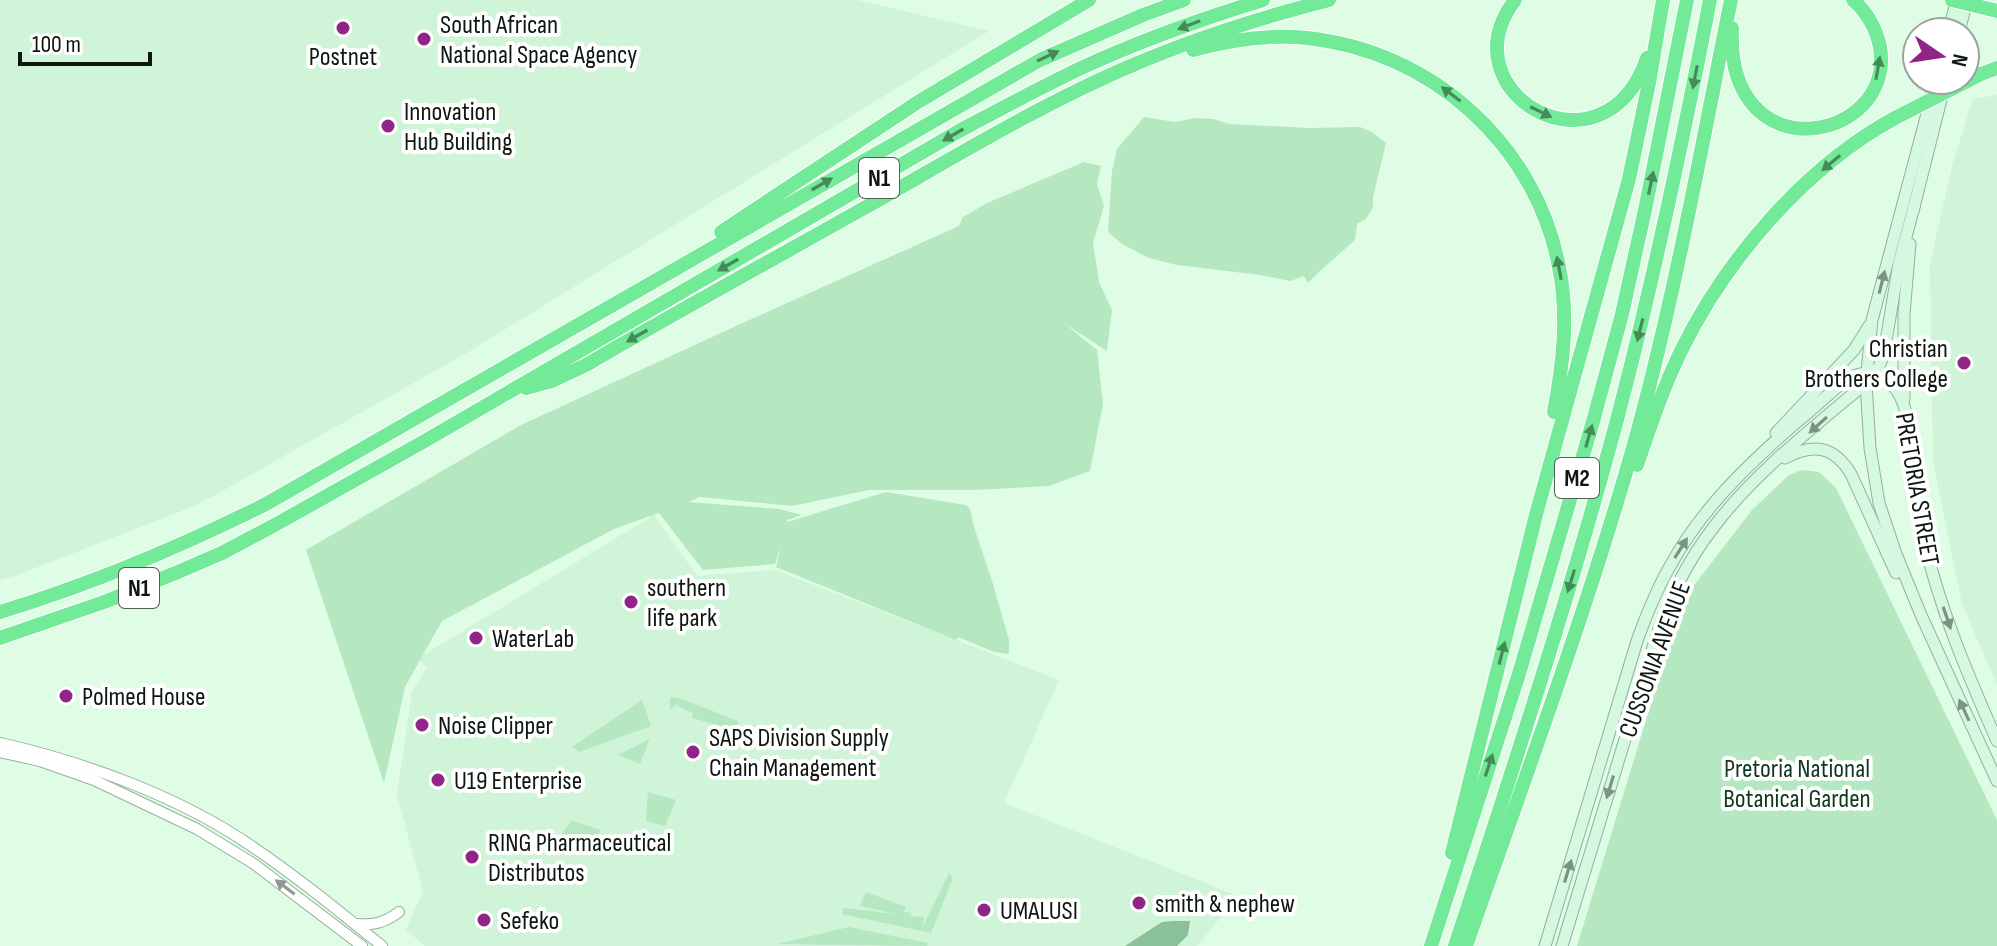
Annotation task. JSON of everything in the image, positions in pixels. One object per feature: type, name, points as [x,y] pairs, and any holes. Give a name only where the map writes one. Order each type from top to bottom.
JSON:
[{"type":"highway","points":[[512,364],[524,349],[541,338],[713,237],[918,102],[1089,0]]},
{"type":"highway","name":"N1","points":[[0,612],[119,571],[266,504],[1040,60],[1184,0]]},
{"type":"highway","name":"N1","points":[[0,638],[107,601],[222,553],[411,450],[1019,99],[1119,53],[1263,0]]},
{"type":"highway","points":[[512,391],[552,381],[586,365],[957,156],[1097,82],[1212,35],[1329,0]]},
{"type":"highway","points":[[1515,0],[1498,34],[1497,50],[1502,72],[1511,89],[1528,106],[1547,116],[1572,120],[1605,112],[1634,87],[1647,57],[1662,0]]},
{"type":"highway","points":[[1429,946],[1537,511],[1629,179],[1662,0]]},
{"type":"highway","name":"M2","points":[[1429,946],[1518,677],[1594,418],[1622,314],[1687,0]]},
{"type":"highway","name":"M2","points":[[1455,946],[1552,644],[1614,431],[1666,219],[1710,0]]},
{"type":"highway","points":[[1734,0],[1732,45],[1735,72],[1743,90],[1755,107],[1771,120],[1789,127],[1813,129],[1846,118],[1867,98],[1877,80],[1881,55],[1877,35],[1869,17],[1853,0]]},
{"type":"highway","points":[[1466,946],[1580,619],[1633,446],[1673,288],[1734,0]]},
{"type":"highway","points":[[1954,0],[1997,11]]},
{"type":"highway","points":[[1097,82],[1161,59],[1218,44],[1257,38],[1308,38],[1368,50],[1420,73],[1451,93],[1480,119],[1514,159],[1538,200],[1556,251],[1562,285],[1565,319],[1562,360],[1537,511]]},
{"type":"highway","points":[[1580,619],[1601,571],[1664,390],[1705,307],[1732,268],[1788,202],[1840,155],[1880,126],[1997,68]]},
{"type":"main road","points":[[1869,376],[1872,320],[1932,96]]},
{"type":"main road","points":[[1869,376],[1884,353],[1899,263],[1942,96]]},
{"type":"main road","points":[[1905,404],[1904,302],[1914,207]]},
{"type":"main road","points":[[1767,447],[1782,426],[1854,350],[1872,320]]},
{"type":"main road","points":[[1767,447],[1850,377],[1869,376]]},
{"type":"main road","name":"PRETORIA STREET","points":[[1997,741],[1957,648],[1931,569],[1913,481],[1905,404],[1896,389],[1884,378],[1869,376],[1868,414],[1879,503],[1921,615],[1997,781]]},
{"type":"main road","name":"CUSSONIA AVENUE","points":[[1562,946],[1654,644],[1670,600],[1688,565],[1712,529],[1742,493],[1869,376]]},
{"type":"main road","name":"CUSSONIA AVENUE","points":[[1545,946],[1637,641],[1653,599],[1696,524],[1767,447]]},
{"type":"main road","points":[[1775,463],[1793,454],[1815,449],[1832,452],[1841,460],[1851,474],[1904,589],[1921,615]]},
{"type":"street","points":[[0,743],[87,767],[203,818],[248,844],[382,946]]},
{"type":"street","points":[[0,752],[40,761],[94,780],[197,829],[254,864],[362,946]]},
{"type":"street","points":[[355,924],[383,923],[399,912]]},
{"type":"shaded area","points":[[0,0],[857,0],[989,31],[470,351],[217,494],[194,506],[0,580]]},
{"type":"shaded area","name":"Christian Brothers College","points":[[1997,95],[1997,685],[1962,604],[1933,461],[1930,264],[1953,163],[1973,99]]},
{"type":"shaded area","points":[[654,515],[697,576],[775,570],[1059,680],[1004,803],[1238,896],[1197,946],[425,946],[406,930],[423,891],[397,795],[412,691],[427,667],[417,659]]},
{"type":"shaded area","points":[[1190,921],[1188,935],[1177,946],[1125,946],[1162,922]]},
{"type":"green space","points":[[1144,117],[1175,122],[1195,118],[1229,124],[1360,127],[1386,143],[1373,207],[1366,219],[1357,224],[1355,240],[1308,283],[1304,276],[1290,281],[1177,265],[1149,258],[1122,244],[1108,232],[1112,171],[1117,149]]},
{"type":"green space","points":[[1084,162],[1101,166],[1097,184],[1104,206],[1093,243],[1099,282],[1112,310],[1107,351],[1064,323],[1097,350],[1103,404],[1090,471],[1049,486],[869,490],[792,506],[700,497],[688,502],[779,509],[802,515],[787,522],[886,492],[966,505],[970,509],[993,584],[1009,640],[1009,654],[994,652],[958,637],[956,640],[776,567],[782,542],[775,564],[703,570],[659,513],[614,529],[442,621],[405,687],[384,783],[306,550],[521,425],[959,226],[963,217],[987,203]]},
{"type":"green space","name":"Pretoria National Botanical Garden","points":[[1802,470],[1819,472],[1836,488],[1997,820],[1997,946],[1577,946],[1669,645],[1692,588],[1752,510],[1789,475]]},
{"type":"green space","points":[[670,697],[738,721],[738,731],[692,718],[693,713],[676,705],[670,710]]},
{"type":"green space","points":[[642,700],[651,726],[579,752],[572,747]]},
{"type":"green space","points":[[650,739],[640,764],[618,755]]},
{"type":"green space","points":[[648,792],[676,800],[665,826],[646,821]]},
{"type":"green space","points":[[572,821],[601,830],[591,847],[554,844]]},
{"type":"green space","points":[[949,873],[953,878],[931,933],[842,914],[844,908],[896,914],[860,906],[866,892],[906,907],[904,912],[911,913],[910,916],[924,917],[923,927]]},
{"type":"green space","points":[[849,927],[928,943],[927,946],[777,944]]},
{"type":"place","name":"Postnet","points":[[343,28]]},
{"type":"place","name":"South African National Space Agency","points":[[424,39]]},
{"type":"place","name":"Innovation Hub Building","points":[[388,126]]},
{"type":"place","name":"Christian Brothers College","points":[[1964,363]]},
{"type":"place","name":"southern life park","points":[[631,602]]},
{"type":"place","name":"WaterLab","points":[[476,638]]},
{"type":"place","name":"Polmed House","points":[[66,696]]},
{"type":"place","name":"Noise Clipper","points":[[422,725]]},
{"type":"place","name":"SAPS Division Supply Chain Management","points":[[693,752]]},
{"type":"place","name":"U19 Enterprise","points":[[438,780]]},
{"type":"place","name":"RING Pharmaceutical Distributos","points":[[472,857]]},
{"type":"place","name":"smith & nephew","points":[[1139,903]]},
{"type":"place","name":"UMALUSI","points":[[984,910]]},
{"type":"place","name":"Sefeko","points":[[484,920]]}]
